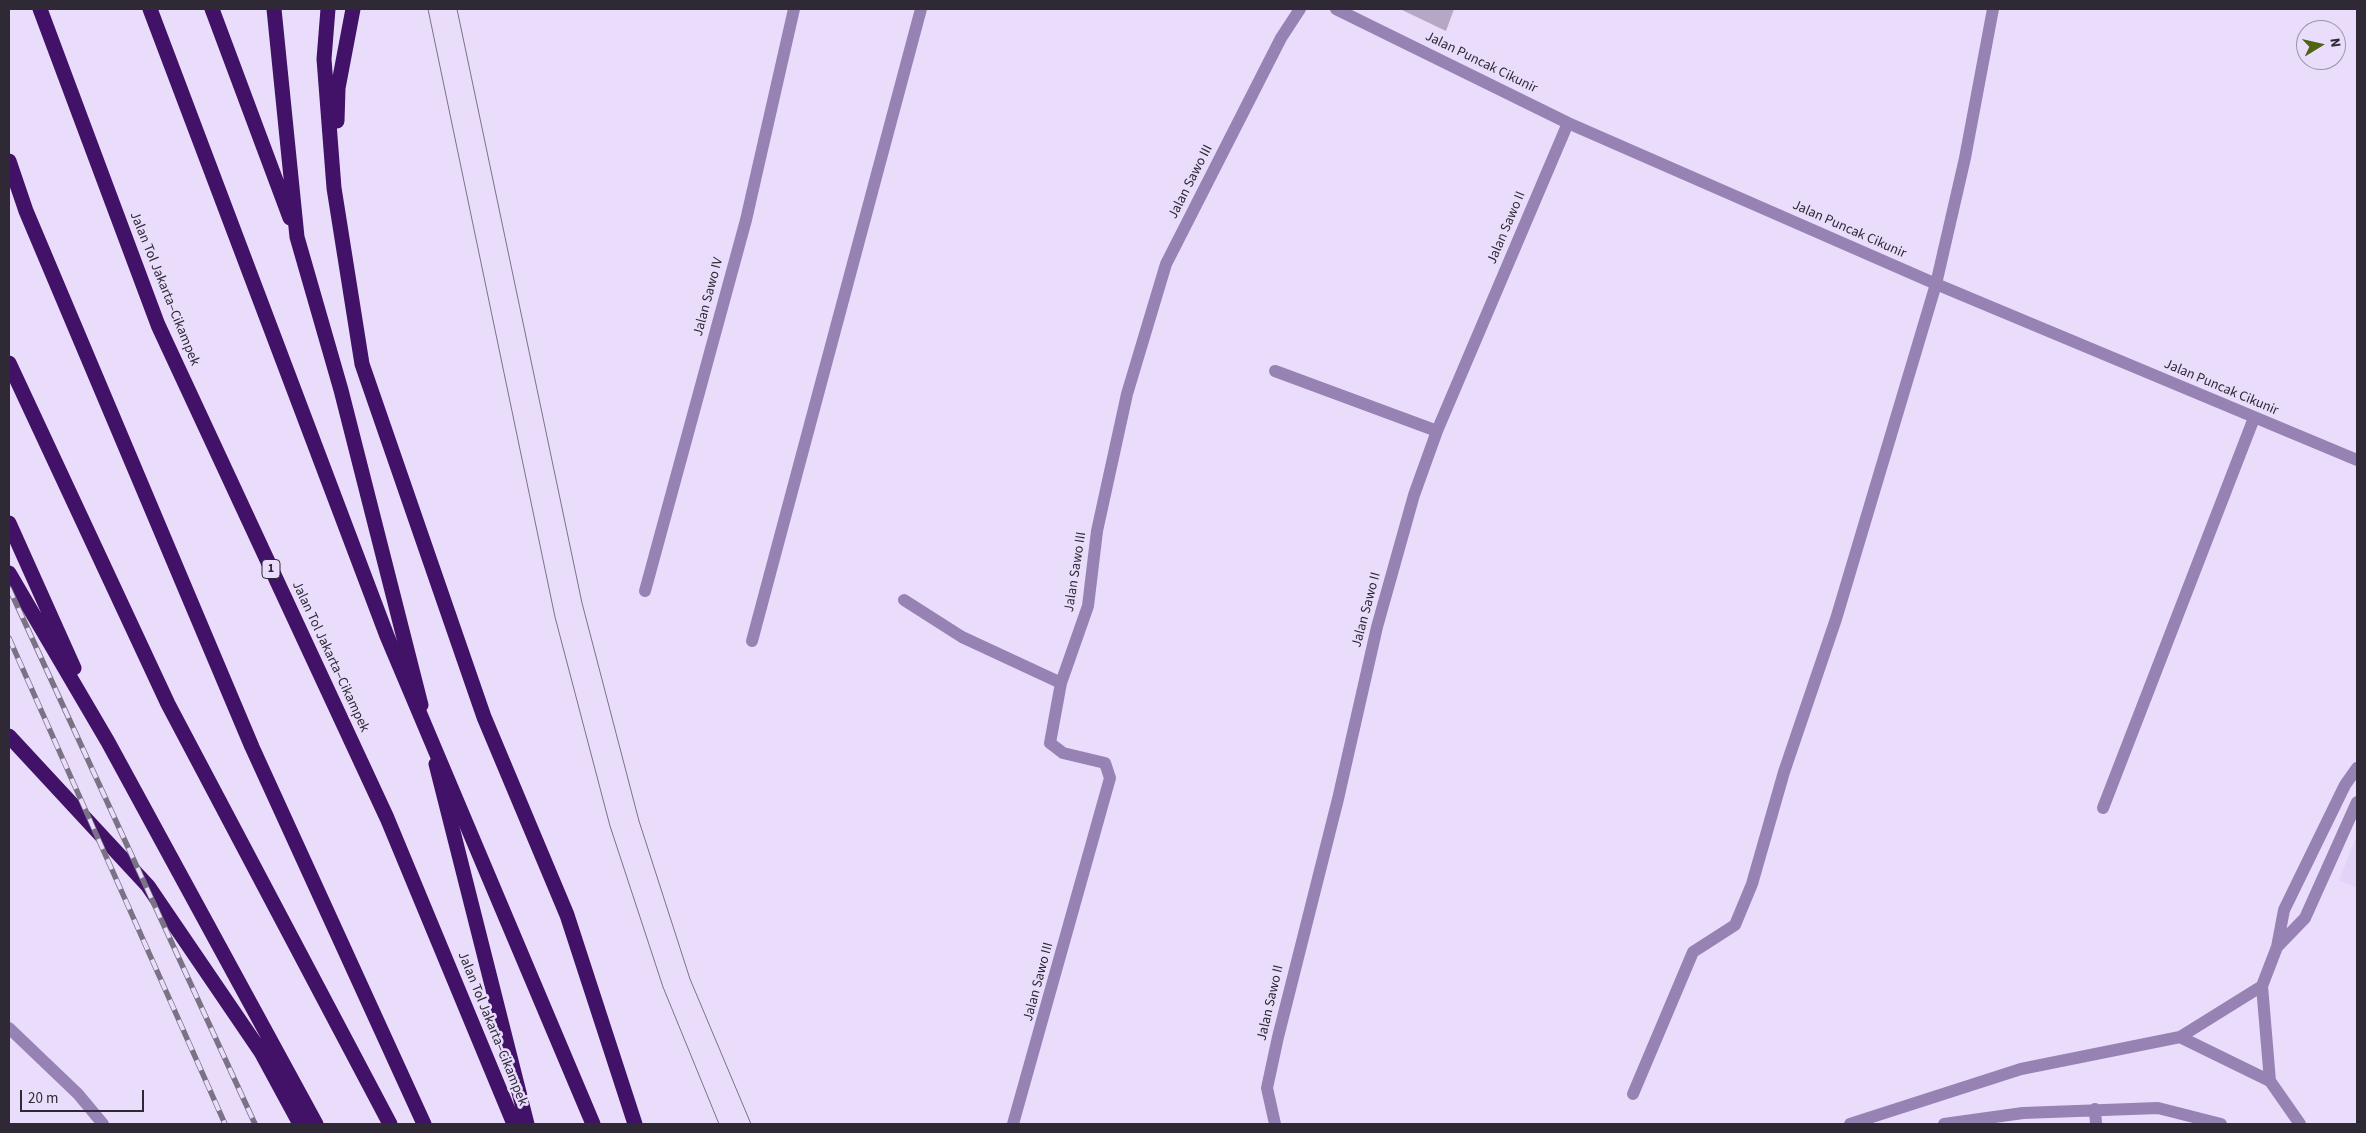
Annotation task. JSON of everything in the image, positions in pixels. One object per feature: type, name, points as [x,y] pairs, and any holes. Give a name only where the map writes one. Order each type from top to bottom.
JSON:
[{"type":"highway","name":"Jalan Tol Jakarta–Cikampek","points":[[40,9],[158,325],[387,818],[514,1124]]},
{"type":"highway","points":[[150,9],[387,636],[592,1124]]},
{"type":"highway","points":[[212,9],[297,237],[341,390],[527,1124]]},
{"type":"highway","points":[[274,9],[297,237]]},
{"type":"highway","points":[[328,9],[324,60],[334,188],[362,364],[484,717],[567,915],[635,1124]]},
{"type":"highway","points":[[334,188],[338,88],[353,9]]},
{"type":"highway","points":[[9,162],[26,211],[252,746],[424,1124]]},
{"type":"highway","points":[[9,363],[168,704],[390,1124]]},
{"type":"highway","points":[[9,523],[108,742]]},
{"type":"highway","points":[[9,573],[108,742],[316,1124]]},
{"type":"highway","points":[[9,736],[148,886],[261,1052],[300,1124]]},
{"type":"street","name":"Jalan Sawo IV","points":[[645,591],[746,220],[794,9]]},
{"type":"street","points":[[752,641],[920,9]]},
{"type":"street","name":"Jalan Sawo III","points":[[1013,1124],[1110,778],[1105,763],[1063,753],[1050,743],[1061,683],[1088,606],[1098,531],[1127,394],[1166,264],[1281,38],[1300,9]]},
{"type":"street","name":"Jalan Puncak Cikunir","points":[[1336,9],[1568,123],[1936,284],[2357,460]]},
{"type":"street","points":[[1633,1094],[1693,952],[1735,925],[1752,884],[1784,772],[1838,610],[1936,284],[1965,158],[1993,9]]},
{"type":"street","name":"Jalan Sawo II","points":[[1275,1124],[1267,1088],[1301,941],[1338,800],[1377,627],[1414,495],[1437,431],[1568,123]]},
{"type":"street","points":[[1275,371],[1437,431]]},
{"type":"street","points":[[2103,808],[2254,418]]},
{"type":"street","points":[[904,600],[962,638],[1061,683]]},
{"type":"street","points":[[2270,1081],[2262,986],[2277,948],[2284,910],[2344,785],[2357,768]]},
{"type":"street","points":[[2277,948],[2305,918],[2357,802]]},
{"type":"street","points":[[1850,1124],[2021,1069],[2180,1037],[2262,986]]},
{"type":"street","points":[[9,1028],[78,1094],[103,1124]]},
{"type":"street","points":[[2180,1037],[2270,1081],[2300,1124]]},
{"type":"street","points":[[1944,1124],[2024,1119],[2095,1109],[2158,1108],[2221,1124]]},
{"type":"street","points":[[2095,1109],[2096,1124]]},
{"type":"shaded area","points":[[2357,835],[2357,888],[2339,880]]},
{"type":"building","points":[[1400,9],[1454,9],[1446,31]]},
{"type":"tram line","points":[[428,9],[555,617],[610,826],[663,987],[719,1124]]},
{"type":"tram line","points":[[457,9],[582,603],[639,821],[690,979],[751,1124]]},
{"type":"railway","points":[[9,588],[255,1124]]},
{"type":"railway","points":[[9,638],[225,1124]]}]
